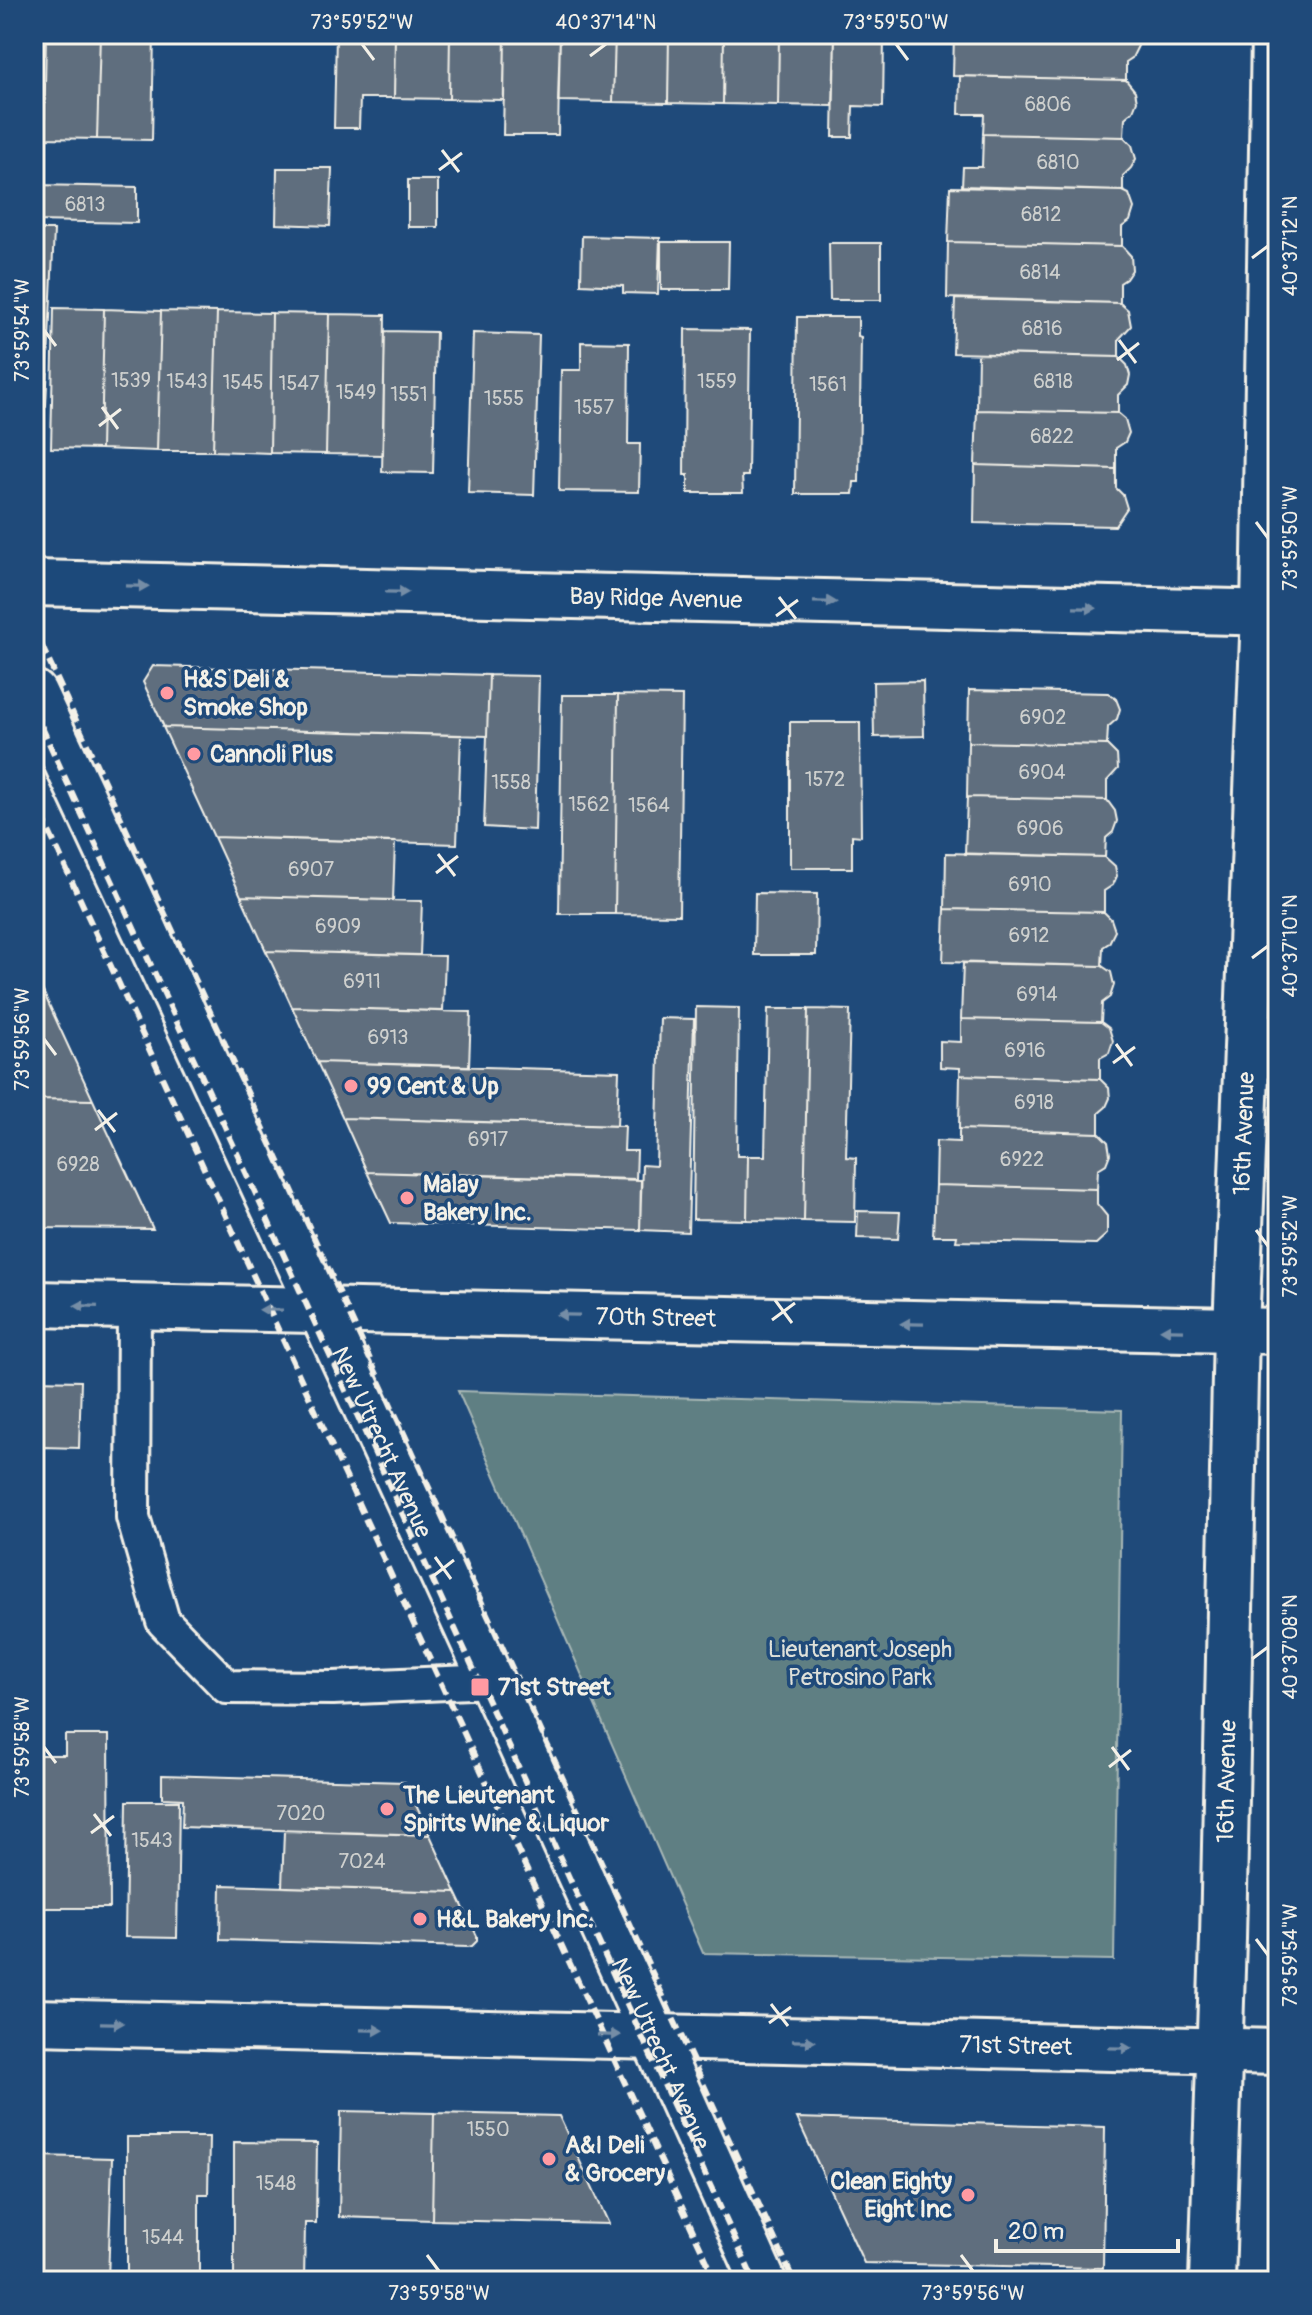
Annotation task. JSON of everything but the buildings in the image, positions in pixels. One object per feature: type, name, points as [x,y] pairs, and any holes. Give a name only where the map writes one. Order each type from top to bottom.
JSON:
[{"type":"street","name":"16th Avenue","points":[[1212,2281],[1219,2051],[1257,1331],[1271,612],[1274,34]]},
{"type":"street","name":"Bay Ridge Avenue","points":[[34,583],[1271,612]]},
{"type":"street","name":"New Utrecht Avenue","points":[[34,693],[493,1681],[763,2281]]},
{"type":"street","name":"70th Street","points":[[34,1304],[1257,1331]]},
{"type":"street","name":"71st Street","points":[[34,2022],[1278,2052]]},
{"type":"lane","points":[[134,1307],[133,1517],[163,1621],[227,1687],[333,1688],[493,1681]]},
{"type":"green space","name":"Lieutenant Joseph Petrosino Park","points":[[458,1391],[1122,1410],[1114,1960],[703,1953]]},
{"type":"railway","points":[[34,629],[794,2281]]},
{"type":"railway","points":[[34,710],[754,2281]]},
{"type":"railway","points":[[34,799],[716,2281]]},
{"type":"place","name":"H&S Deli & Smoke Shop","points":[[167,693]]},
{"type":"place","name":"Cannoli Plus","points":[[194,754]]},
{"type":"place","name":"99 Cent & Up","points":[[351,1086]]},
{"type":"place","name":"Malay Bakery Inc.","points":[[407,1198]]},
{"type":"place","name":"71st Street","points":[[480,1687]]},
{"type":"place","name":"The Lieutenant Spirits Wine & Liquor","points":[[387,1809]]},
{"type":"place","name":"H&L Bakery Inc.","points":[[420,1919]]},
{"type":"place","name":"A&I Deli & Grocery","points":[[549,2159]]},
{"type":"place","name":"Clean Eighty Eight Inc","points":[[968,2195]]}]
